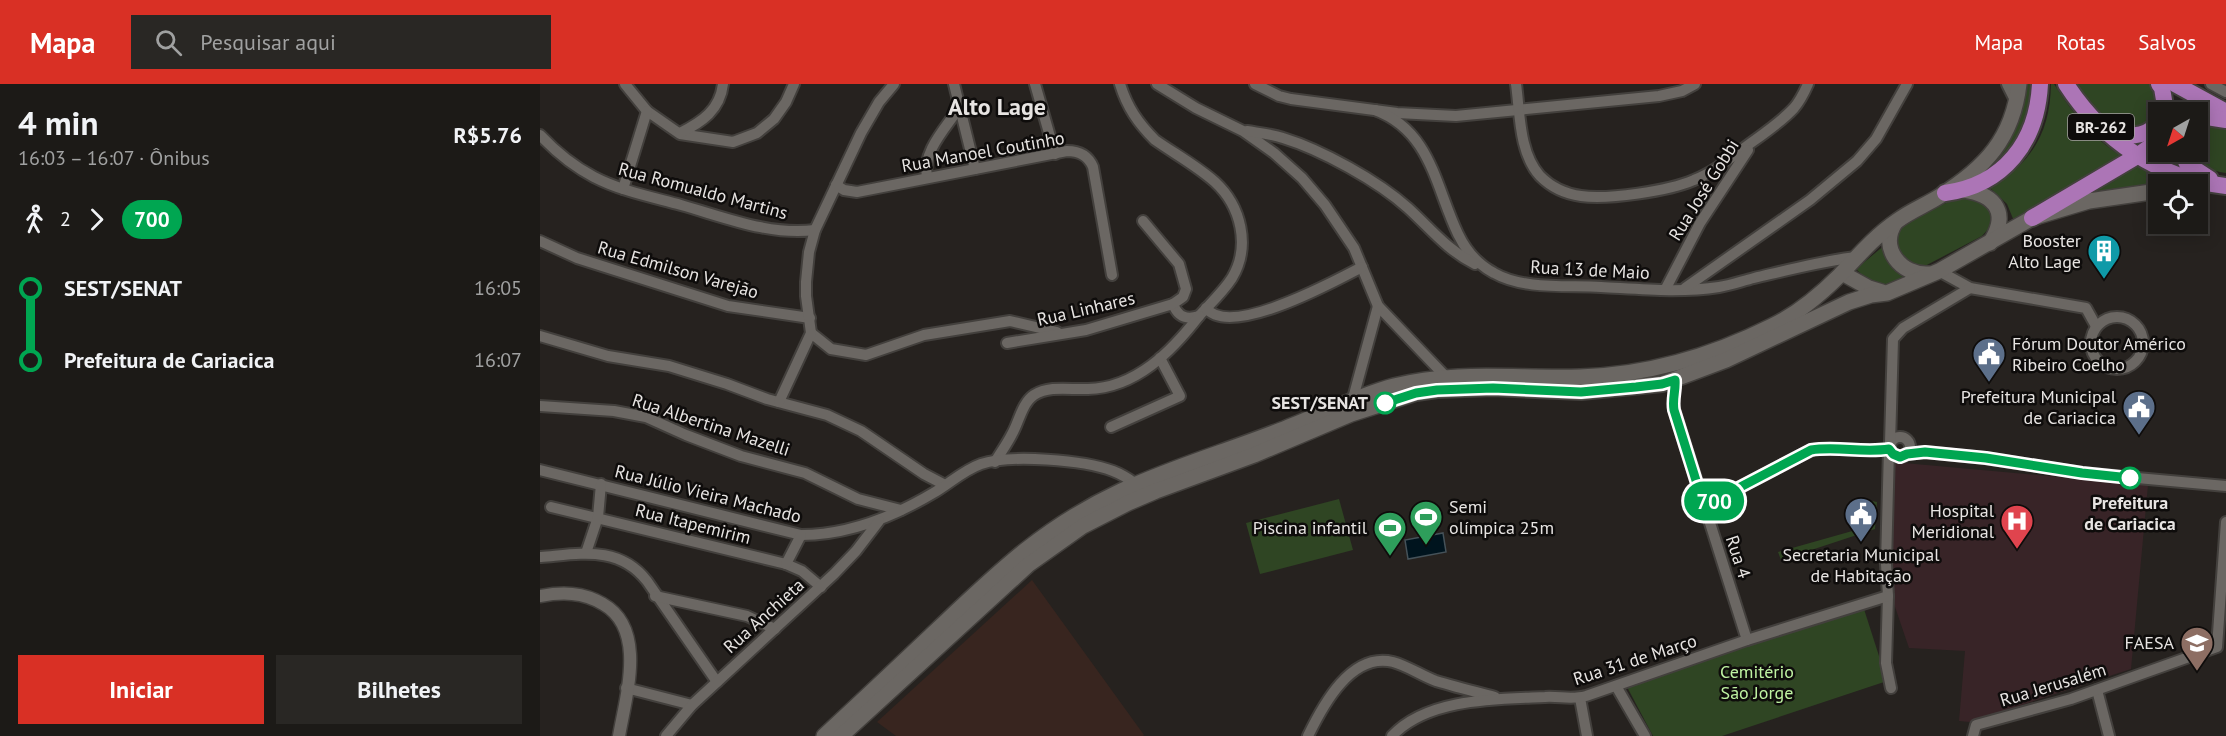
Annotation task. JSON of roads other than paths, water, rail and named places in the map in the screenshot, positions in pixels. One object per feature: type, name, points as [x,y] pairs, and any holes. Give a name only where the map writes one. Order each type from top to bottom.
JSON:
[{"type":"main road","points":[[824,736],[1014,558],[1077,514],[1136,484],[1390,387],[1446,377],[1602,376],[1647,371],[1710,351],[1772,326],[1794,314],[1842,273],[1872,240],[1897,220],[1945,193],[1977,168],[1998,145],[2009,128],[2017,104],[2019,84]]},
{"type":"main road","points":[[1945,193],[1965,190],[1990,176],[2021,149],[2037,112],[2040,84]]},
{"type":"main road","points":[[2159,84],[2164,102]]},
{"type":"main road","points":[[2175,84],[2226,112]]},
{"type":"main road","points":[[2069,88],[2111,129],[2132,136],[2148,131]]},
{"type":"main road","name":"BR-262","points":[[2069,88],[2099,126],[2137,156],[2176,175],[2224,186]]},
{"type":"main road","points":[[2208,117],[2226,120]]},
{"type":"main road","points":[[841,736],[1028,565],[1083,526],[1121,506],[1254,455],[1352,414],[1416,393],[1493,388],[1581,392],[1662,384],[1675,380],[1726,360],[1849,302],[1887,293],[1939,271],[2148,148]]},
{"type":"main road","points":[[2186,162],[2194,170],[2224,186]]},
{"type":"main road","points":[[2208,188],[2224,186]]},
{"type":"main road","points":[[1965,190],[1986,195],[1996,206],[2000,222],[1990,243]]},
{"type":"main road","points":[[2032,218],[2089,201],[2148,192]]},
{"type":"main road","points":[[1897,220],[1889,241],[1894,258],[1900,265],[1914,272],[1922,274],[1939,271]]},
{"type":"main road","points":[[1842,273],[1869,288],[1887,293]]},
{"type":"main road","points":[[1675,380],[1681,366],[1710,351]]},
{"type":"street","points":[[625,84],[647,111],[680,134],[733,142],[749,137],[765,127],[780,112],[794,84]]},
{"type":"street","points":[[680,134],[700,123],[716,106],[723,84]]},
{"type":"street","points":[[779,402],[811,333],[806,282],[809,252],[815,230],[865,127],[879,102],[894,84]]},
{"type":"street","points":[[954,84],[975,169]]},
{"type":"street","points":[[1035,84],[1055,154]]},
{"type":"street","points":[[995,462],[1013,433],[1025,406],[1036,394],[1055,389],[1109,387],[1141,371],[1160,358],[1180,339],[1224,288],[1237,267],[1241,231],[1235,208],[1223,190],[1209,177],[1147,132],[1131,112],[1120,84]]},
{"type":"street","points":[[1157,84],[1196,108],[1244,130],[1284,138],[1303,145],[1364,177],[1408,208],[1450,250],[1494,274]]},
{"type":"street","points":[[1255,84],[1291,99],[1375,110],[1456,116],[1659,96],[1682,91],[1695,84]]},
{"type":"street","points":[[1516,84],[1525,144],[1534,167],[1540,175],[1558,189],[1582,196],[1612,195],[1680,186],[1717,169],[1787,115],[1803,96],[1808,84]]},
{"type":"street","points":[[1682,289],[1810,200],[1857,161],[1876,139],[1907,84]]},
{"type":"street","points":[[2007,84],[2017,104]]},
{"type":"street","points":[[2211,84],[2226,92]]},
{"type":"street","points":[[927,177],[925,168],[929,153],[959,108]]},
{"type":"street","name":"Rua 13 de Maio","points":[[1375,110],[1396,120],[1417,139],[1466,248],[1473,259],[1494,274],[1528,284],[1665,290],[1721,287],[1821,262],[1856,257]]},
{"type":"street","points":[[623,189],[647,111]]},
{"type":"street","points":[[1244,130],[1289,166],[1314,192],[1354,248],[1378,306],[1446,377]]},
{"type":"street","name":"Rua Romualdo Martins","points":[[540,135],[558,153],[581,170],[623,189],[767,228],[794,231],[815,230]]},
{"type":"street","name":"Rua José Gobbi","points":[[1665,290],[1700,223],[1755,140]]},
{"type":"street","name":"Rua Manoel Coutinho","points":[[836,185],[844,190],[857,192],[1066,151],[1079,152],[1092,163],[1112,275]]},
{"type":"street","points":[[1143,221],[1173,255],[1183,272],[1186,289],[1183,297],[1173,304],[1178,314],[1183,317],[1202,312],[1229,317],[1251,315],[1320,288],[1362,267]]},
{"type":"street","name":"Rua Edmilson Varejão","points":[[540,242],[577,258],[728,306],[810,318]]},
{"type":"street","points":[[1939,271],[1970,288],[2086,308],[2096,326]]},
{"type":"street","points":[[1891,688],[1886,663],[1888,596],[1886,564],[1893,339],[1903,328],[1970,288]]},
{"type":"street","name":"Rua Linhares","points":[[1006,343],[1086,330],[1173,304]]},
{"type":"street","points":[[1353,402],[1378,306]]},
{"type":"street","points":[[2113,316],[2129,319],[2135,323],[2143,338],[2141,355],[2129,366],[2118,369],[2105,366],[2098,361],[2091,347],[2091,339],[2096,326],[2113,316]]},
{"type":"street","points":[[811,333],[831,349],[866,355],[924,335],[1010,321],[1063,334]]},
{"type":"street","points":[[540,336],[608,356],[669,366],[779,402],[827,415],[861,431],[915,468],[945,485]]},
{"type":"street","points":[[1111,427],[1180,396],[1160,358]]},
{"type":"street","name":"Rua 4","points":[[1675,380],[1676,388],[1672,400],[1674,410],[1747,640]]},
{"type":"street","name":"Rua Albertina Mazelli","points":[[540,405],[614,411],[646,417],[741,456],[805,473],[858,499],[901,510]]},
{"type":"street","points":[[1890,425],[1897,434],[1925,452]]},
{"type":"street","points":[[1704,506],[1811,450],[1827,448],[1870,452],[1890,446],[1895,437],[1905,438],[1910,445],[1907,454]]},
{"type":"street","points":[[1890,446],[1897,457],[1925,452],[1986,458],[2082,473],[2226,486]]},
{"type":"street","name":"Rua Júlio Vieira Machado","points":[[540,470],[801,535],[837,531],[882,519],[973,467],[995,462],[1042,459],[1086,464],[1111,470],[1136,484]]},
{"type":"street","points":[[586,553],[598,517],[601,484]]},
{"type":"street","name":"Rua Itapemirim","points":[[551,507],[786,564],[802,571],[821,587]]},
{"type":"street","name":"Rua Anchieta","points":[[666,736],[692,705],[821,587],[856,551],[882,519]]},
{"type":"street","name":"Rua Jerusalém","points":[[1973,736],[1976,725],[2097,690],[2217,646],[2226,522]]},
{"type":"street","points":[[786,564],[801,535]]},
{"type":"street","points":[[541,557],[602,553],[628,564],[641,574],[717,682]]},
{"type":"street","points":[[540,596],[561,593],[581,595],[598,601],[615,612],[628,634],[630,651],[619,736]]},
{"type":"street","points":[[655,596],[747,616],[775,629]]},
{"type":"street","name":"Rua 31 de Março","points":[[1392,736],[1409,722],[1424,714],[1452,705],[1501,699],[1580,698],[1747,640],[1888,596]]},
{"type":"street","points":[[1308,736],[1327,700],[1348,677],[1367,665],[1384,661],[1401,665],[1436,681],[1501,699]]},
{"type":"street","points":[[1616,686],[1646,736]]},
{"type":"street","points":[[626,688],[692,705]]},
{"type":"street","points":[[2097,690],[2109,736]]},
{"type":"street","points":[[1580,698],[1587,736]]},
{"type":"water","name":"Semi olímpica 25m","points":[[1443,533],[1446,552],[1408,559],[1405,540]]},
{"type":"place","name":"Booster Alto Lage","points":[[2104,280]]},
{"type":"place","name":"Fórum Doutor Américo Ribeiro Coelho","points":[[1989,383]]},
{"type":"place","name":"SEST/SENAT","points":[[1385,403]]},
{"type":"place","name":"Prefeitura Municipal de Cariacica","points":[[2139,436]]},
{"type":"place","name":"Prefeitura de Cariacica","points":[[2130,478]]},
{"type":"place","name":"Secretaria Municipal de Habitação","points":[[1861,543]]},
{"type":"place","name":"Semi olímpica 25m","points":[[1426,546]]},
{"type":"place","name":"Hospital Meridional","points":[[2017,550]]},
{"type":"place","name":"Piscina infantil","points":[[1390,557]]},
{"type":"place","name":"FAESA","points":[[2197,672]]},
{"type":"district","name":"Alto Lage","points":[[997,107]]},
{"type":"park label","name":"Cemitério São Jorge","points":[[1757,682]]}]
